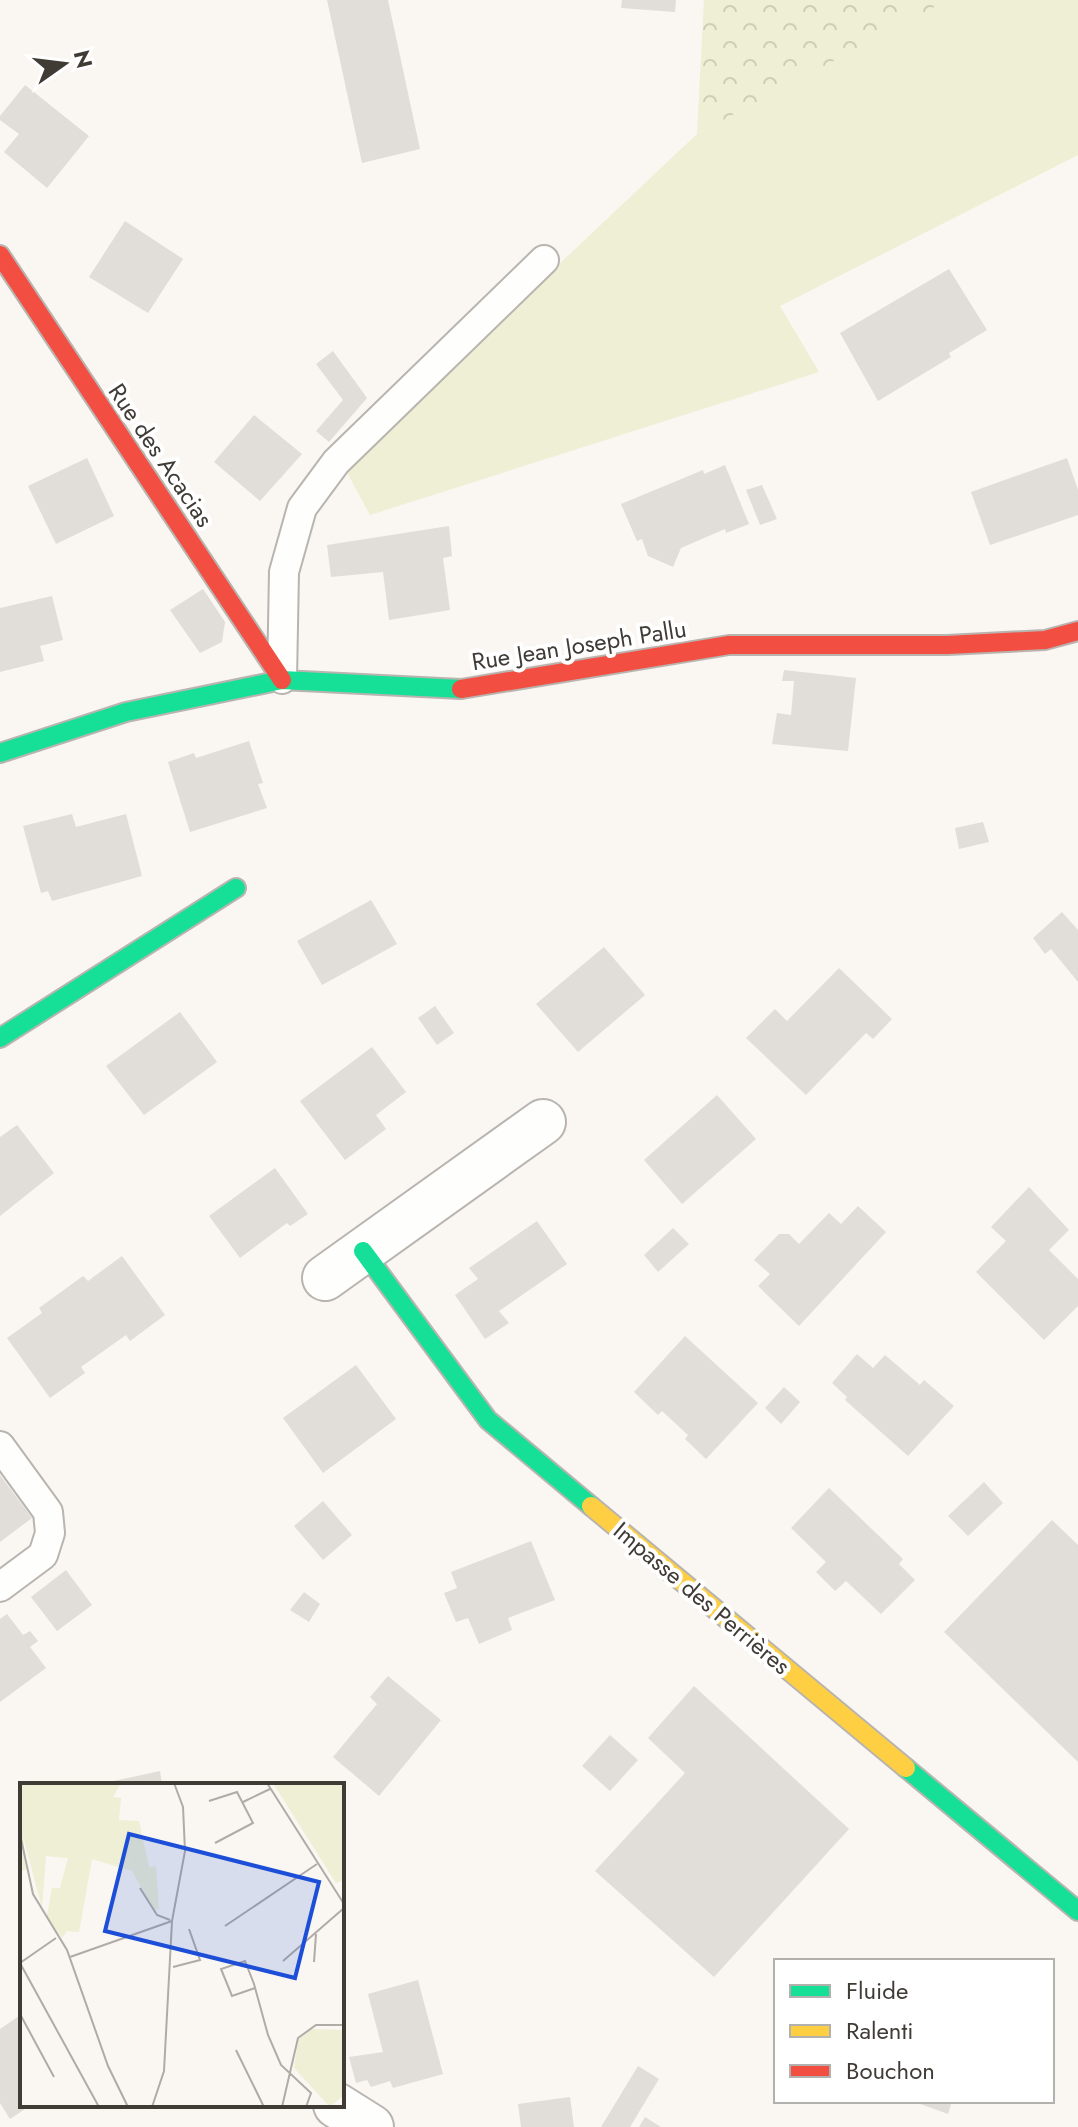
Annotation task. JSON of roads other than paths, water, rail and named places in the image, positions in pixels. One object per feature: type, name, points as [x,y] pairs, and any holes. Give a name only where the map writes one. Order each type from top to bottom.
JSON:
[{"type":"street","name":"Rue des Acacias","points":[[0,255],[282,680]]},
{"type":"street","name":"Rue Jean Joseph Pallu","points":[[0,753],[126,712],[282,680],[469,689],[729,645],[947,645],[1045,640],[1078,631]]},
{"type":"street","points":[[0,1038],[236,888]]},
{"type":"street","points":[[325,1278],[543,1122]]},
{"type":"street","name":"Impasse des Perrières","points":[[363,1251],[488,1420],[1078,1911]]},
{"type":"street","points":[[339,2107],[371,2127]]},
{"type":"lane","points":[[282,680],[284,572],[302,508],[336,462],[544,260]]},
{"type":"lane","points":[[0,1446],[48,1512],[50,1533],[43,1555],[0,1587]]}]
